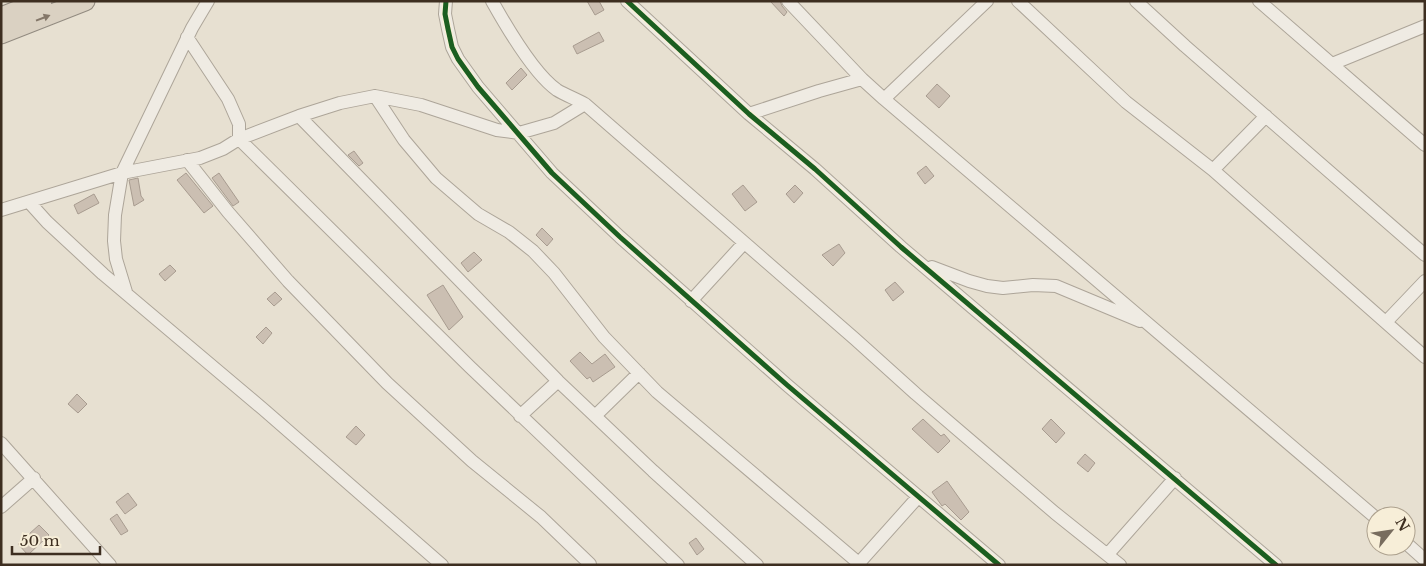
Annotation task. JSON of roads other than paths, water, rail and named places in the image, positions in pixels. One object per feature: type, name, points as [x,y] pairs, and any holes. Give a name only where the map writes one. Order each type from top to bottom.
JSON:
[{"type":"highway","points":[[1,17],[42,1]]},
{"type":"highway","points":[[1,34],[86,1]]},
{"type":"street","points":[[127,294],[116,259],[114,241],[114,215],[122,174],[187,37],[208,1]]},
{"type":"street","points":[[446,1],[445,14],[448,29],[452,47],[458,59],[478,87],[530,148],[575,195],[786,385],[999,565]]},
{"type":"street","points":[[492,1],[502,20],[539,72],[557,90],[585,104],[931,407],[1118,564]]},
{"type":"street","points":[[627,1],[749,114],[815,169],[893,240],[1276,565]]},
{"type":"street","points":[[788,1],[862,79],[884,99],[1366,509]]},
{"type":"street","points":[[884,99],[988,1]]},
{"type":"street","points":[[1018,1],[1126,102],[1213,170],[1425,357]]},
{"type":"street","points":[[1136,1],[1425,255]]},
{"type":"street","points":[[1259,1],[1425,145]]},
{"type":"street","points":[[1332,64],[1425,26]]},
{"type":"street","points":[[187,37],[228,99],[239,124],[240,139],[520,416],[678,565]]},
{"type":"street","points":[[749,114],[862,79]]},
{"type":"street","points":[[374,96],[404,140],[436,178],[478,214],[509,232],[532,251],[554,273],[604,337],[683,415],[860,564],[918,497]]},
{"type":"street","points":[[1,210],[122,174],[212,154],[240,139],[299,116],[340,103],[374,96],[421,105],[497,130],[519,133],[554,123],[585,104]]},
{"type":"street","points":[[299,116],[558,381],[757,565]]},
{"type":"street","points":[[1213,170],[1266,116]]},
{"type":"street","points":[[187,160],[228,212],[282,275],[387,383],[443,436],[540,518],[590,564]]},
{"type":"street","points":[[28,202],[74,247],[152,317],[263,409],[442,565]]},
{"type":"street","points":[[691,301],[744,243]]},
{"type":"street","points":[[921,262],[987,286],[1003,288],[1033,285],[1056,286],[1152,326]]},
{"type":"street","points":[[1386,322],[1425,281]]},
{"type":"street","points":[[595,416],[639,373]]},
{"type":"street","points":[[520,416],[558,381]]},
{"type":"street","points":[[1,442],[110,565]]},
{"type":"street","points":[[1,506],[34,478]]},
{"type":"street","points":[[1108,554],[1175,478]]}]
